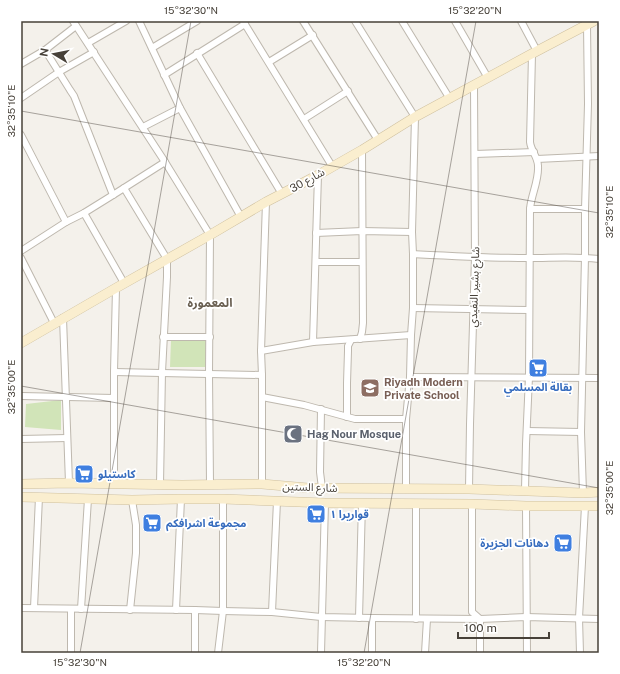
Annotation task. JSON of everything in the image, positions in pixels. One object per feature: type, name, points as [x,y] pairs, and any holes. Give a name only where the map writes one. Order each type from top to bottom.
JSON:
[{"type":"main road","name":"شارع 30","points":[[21,342],[241,216],[362,150],[415,118],[534,52],[590,23]]},
{"type":"main road","name":"شارع الستين","points":[[21,484],[262,484],[308,488],[406,488],[525,490],[583,493],[596,492]]},
{"type":"main road","points":[[248,500],[249,484]]},
{"type":"main road","points":[[228,500],[232,485]]},
{"type":"main road","points":[[592,506],[596,492]]},
{"type":"main road","name":"شارع الستين","points":[[21,497],[132,500],[181,499],[325,503],[592,506]]},
{"type":"street","points":[[88,43],[126,21]]},
{"type":"street","points":[[139,21],[180,108],[241,216]]},
{"type":"street","points":[[152,48],[197,21]]},
{"type":"street","points":[[304,21],[378,140]]},
{"type":"street","points":[[355,21],[415,118],[412,232],[413,308],[410,377],[406,419],[406,488]]},
{"type":"street","points":[[402,21],[450,99]]},
{"type":"street","points":[[455,21],[488,78]]},
{"type":"street","points":[[521,21],[534,52],[530,142],[537,159],[538,166],[530,209],[529,377],[525,490]]},
{"type":"street","points":[[164,75],[244,22],[332,166]]},
{"type":"street","points":[[21,64],[45,50],[74,23],[143,127],[210,235],[210,484]]},
{"type":"street","points":[[583,493],[581,432],[590,23]]},
{"type":"street","points":[[269,62],[313,35]]},
{"type":"street","points":[[45,50],[74,96],[113,195]]},
{"type":"street","points":[[21,98],[59,72],[94,52]]},
{"type":"street","points":[[197,53],[282,194]]},
{"type":"street","name":"شارع بشير النفيدي","points":[[469,489],[475,257],[474,86]]},
{"type":"street","points":[[304,119],[348,91]]},
{"type":"street","points":[[143,127],[180,108]]},
{"type":"street","points":[[21,135],[66,222]]},
{"type":"street","points":[[360,340],[363,323],[362,150]]},
{"type":"street","points":[[474,154],[534,152]]},
{"type":"street","points":[[537,159],[599,156]]},
{"type":"street","points":[[21,251],[165,162]]},
{"type":"street","points":[[313,342],[318,175]]},
{"type":"street","points":[[124,188],[166,259],[167,277],[163,337],[160,484]]},
{"type":"street","points":[[262,484],[261,351],[266,202]]},
{"type":"street","points":[[530,209],[585,209]]},
{"type":"street","points":[[84,213],[124,283]]},
{"type":"street","points":[[316,233],[362,231],[412,232]]},
{"type":"street","points":[[413,254],[529,258],[585,257],[599,259]]},
{"type":"street","points":[[21,258],[54,323]]},
{"type":"street","points":[[316,262],[362,262]]},
{"type":"street","points":[[114,483],[116,288]]},
{"type":"street","points":[[413,308],[529,310]]},
{"type":"street","points":[[63,318],[69,483]]},
{"type":"street","points":[[261,351],[313,342],[360,340],[411,335]]},
{"type":"street","points":[[163,337],[210,337]]},
{"type":"street","points":[[347,417],[348,351],[351,340]]},
{"type":"street","points":[[114,372],[262,375]]},
{"type":"street","points":[[410,377],[599,378]]},
{"type":"street","points":[[21,396],[114,398]]},
{"type":"street","points":[[262,397],[297,403],[359,420],[406,419]]},
{"type":"street","points":[[321,409],[320,472],[322,488]]},
{"type":"street","points":[[527,431],[581,432]]},
{"type":"street","points":[[21,439],[67,438]]},
{"type":"street","points":[[34,608],[39,498]]},
{"type":"street","points":[[81,609],[88,499]]},
{"type":"street","points":[[176,610],[181,499]]},
{"type":"street","points":[[130,610],[136,553],[136,525],[132,500]]},
{"type":"street","points":[[218,653],[223,611],[228,500]]},
{"type":"street","points":[[272,612],[277,501]]},
{"type":"street","points":[[321,653],[325,503]]},
{"type":"street","points":[[359,618],[362,503]]},
{"type":"street","points":[[416,504],[416,619]]},
{"type":"street","points":[[472,504],[472,612],[480,619],[480,653]]},
{"type":"street","points":[[526,506],[527,653]]},
{"type":"street","points":[[580,653],[580,618],[592,506]]},
{"type":"street","points":[[21,608],[71,610],[195,610],[272,612],[359,618],[480,619],[526,617],[599,619]]},
{"type":"street","points":[[71,610],[71,653]]},
{"type":"street","points":[[195,610],[195,653]]},
{"type":"street","points":[[372,618],[372,653]]},
{"type":"street","points":[[425,653],[427,619]]},
{"type":"green space","points":[[171,339],[207,340],[207,367],[170,367]]},
{"type":"green space","points":[[61,400],[61,430],[25,427],[26,404]]},
{"type":"place","name":"بقالة المسلمي","points":[[538,368]]},
{"type":"place","name":"Riyadh Modern Private School","points":[[370,388]]},
{"type":"place","name":"Hag Nour Mosque","points":[[293,434]]},
{"type":"place","name":"كاستيلو","points":[[84,474]]},
{"type":"place","name":"قواريرا ١","points":[[316,514]]},
{"type":"place","name":"مجموعة اشرافكم","points":[[152,523]]},
{"type":"place","name":"دهانات الجزيرة","points":[[563,543]]},
{"type":"district","name":"المعمورة","points":[[210,303]]}]
